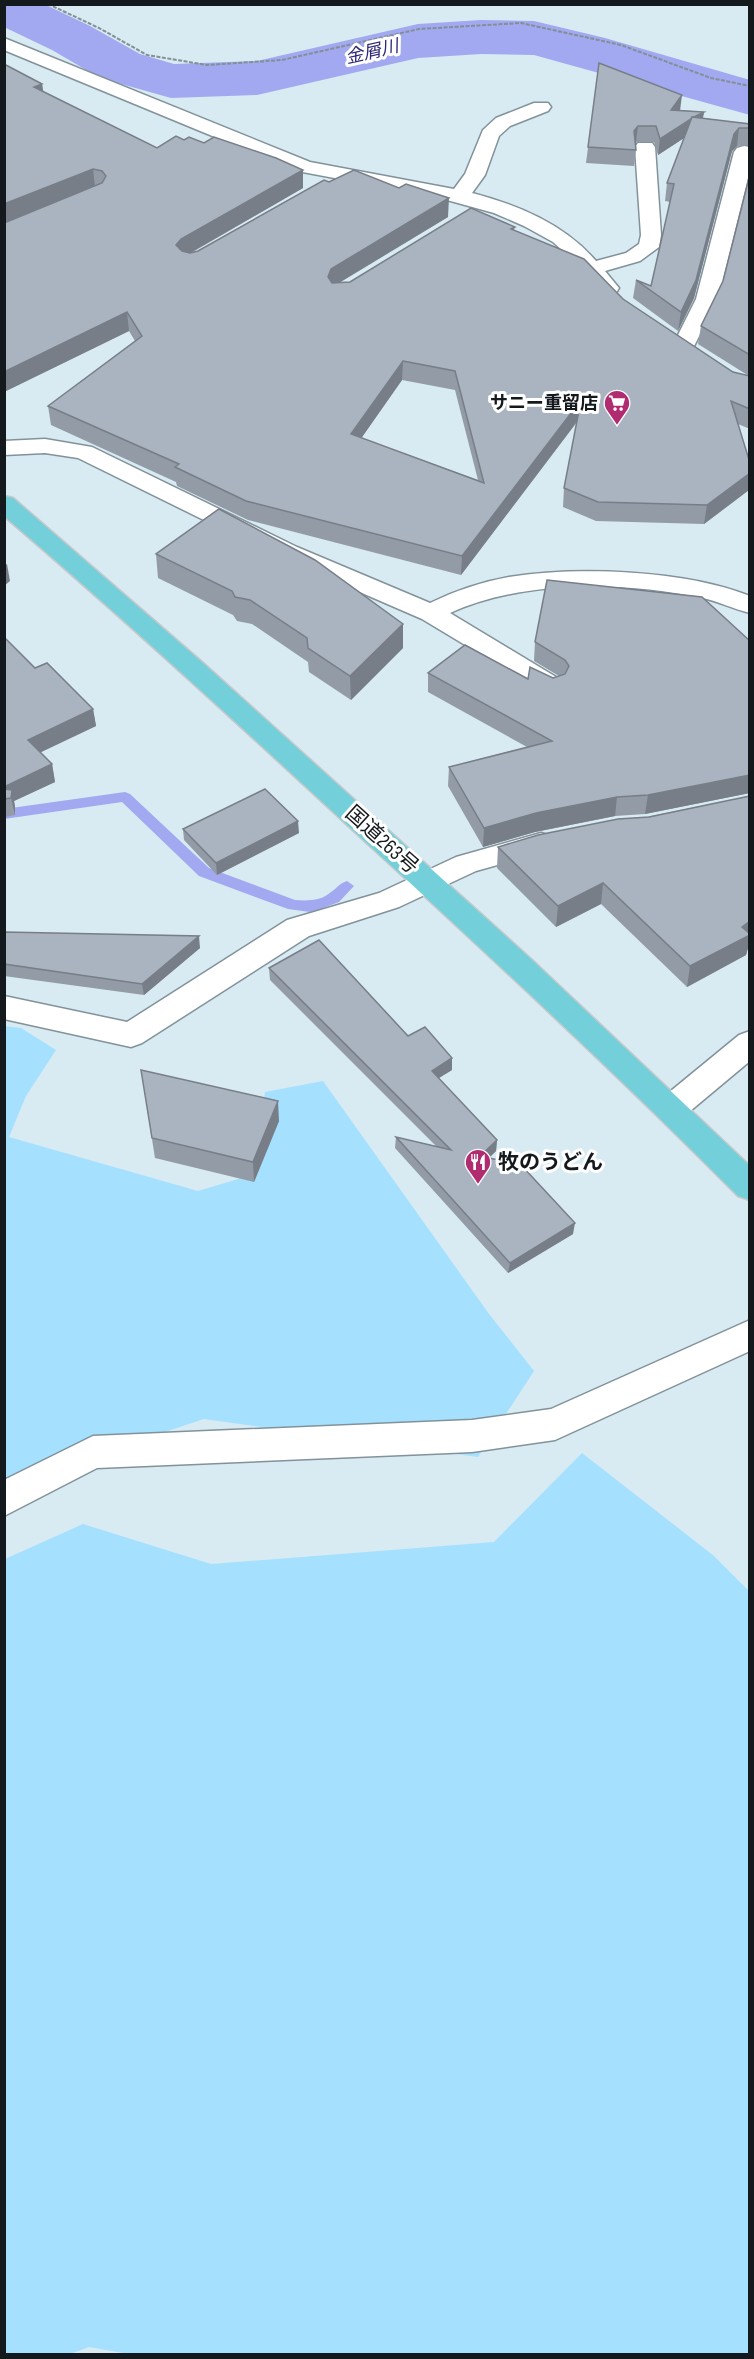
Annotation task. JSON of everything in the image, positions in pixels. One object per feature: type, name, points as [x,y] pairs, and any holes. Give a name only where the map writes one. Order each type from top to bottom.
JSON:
[{"type":"highway","name":"国道263号","points":[[4,503],[110,592],[426,881],[672,1108],[750,1187]]},
{"type":"street","points":[[4,43],[304,167],[460,195],[521,218],[561,239],[622,303]]},
{"type":"street","points":[[460,195],[475,175],[490,134],[502,122],[541,107]]},
{"type":"street","points":[[589,268],[633,258],[649,247],[651,235],[645,147]]},
{"type":"street","points":[[683,347],[707,299],[744,152]]},
{"type":"street","points":[[324,188],[345,176]]},
{"type":"street","points":[[467,217],[486,205]]},
{"type":"street","points":[[666,335],[702,359]]},
{"type":"street","points":[[4,448],[45,446],[84,452],[288,552],[431,613],[552,686]]},
{"type":"street","points":[[431,613],[456,600],[509,585],[563,580],[690,588],[719,594],[750,605]]},
{"type":"street","points":[[4,1007],[131,1035],[298,928],[389,900],[466,864],[535,844],[569,837]]},
{"type":"street","points":[[672,1108],[750,1043]]},
{"type":"street","points":[[4,1499],[93,1452],[472,1436],[555,1424],[750,1335]]},
{"type":"path","points":[[48,4],[99,28],[147,55],[207,65],[282,60],[419,29],[521,23],[621,45],[711,78],[750,86]]},
{"type":"shaded area","points":[[4,1026],[21,1028],[56,1050],[26,1096],[9,1137],[198,1191],[255,1174],[265,1092],[323,1081],[489,1314],[534,1371],[478,1457],[204,1419],[5,1485]]},
{"type":"shaded area","points":[[582,1453],[714,1556],[749,1591],[749,2354],[129,2354],[89,2347],[70,2354],[5,2354],[5,1559],[83,1524],[211,1564],[494,1542]]},
{"type":"building","points":[[599,63],[682,95],[671,110],[704,112],[692,117],[660,139],[656,126],[638,126],[634,131],[636,150],[588,147]]},
{"type":"building","points":[[4,64],[42,84],[34,87],[157,148],[176,136],[184,140],[189,137],[204,143],[214,137],[276,158],[303,170],[181,239],[176,245],[182,251],[190,253],[198,251],[324,180],[329,182],[354,170],[399,188],[406,184],[449,198],[331,269],[328,277],[332,283],[350,282],[471,208],[515,227],[511,229],[584,259],[623,299],[733,372],[750,376],[750,409],[731,401],[750,463],[750,473],[707,505],[598,502],[564,488],[581,400],[462,556],[246,501],[175,467],[179,464],[48,406],[142,336],[127,312],[4,372],[4,223],[102,183],[106,176],[102,171],[93,169],[4,204]],"holes":[[[403,361],[455,371],[484,483],[351,434]]]},
{"type":"building","points":[[692,117],[750,124],[750,128],[739,128],[734,134],[696,280],[681,312],[636,280],[651,286],[674,184],[667,183]]},
{"type":"building","points":[[750,174],[750,355],[701,326],[723,281]]},
{"type":"building","points":[[219,509],[315,560],[403,624],[350,676],[308,648],[307,638],[250,600],[235,597],[232,591],[156,554]]},
{"type":"building","points":[[547,580],[702,597],[750,641],[750,775],[648,795],[617,797],[536,813],[484,828],[449,767],[552,741],[428,673],[465,645],[528,679],[530,667],[553,678],[565,674],[569,666],[565,660],[535,642]]},
{"type":"building","points":[[4,637],[35,668],[47,663],[93,709],[28,740],[52,764],[4,787]]},
{"type":"building","points":[[4,789],[12,790],[11,798],[4,799]]},
{"type":"building","points":[[265,789],[298,821],[216,863],[183,829]]},
{"type":"building","points":[[750,796],[750,921],[742,927],[750,935],[690,966],[603,883],[558,906],[498,847],[538,835],[618,819],[649,817]]},
{"type":"building","points":[[4,932],[199,936],[142,984],[4,964]]},
{"type":"building","points":[[319,940],[408,1036],[425,1027],[452,1058],[432,1071],[497,1140],[480,1156],[521,1165],[575,1223],[510,1263],[396,1137],[451,1150],[269,968]]},
{"type":"building","points":[[141,1070],[278,1101],[253,1162],[152,1138]]},
{"type":"waterway","name":"金屑川","points":[[4,6],[71,38],[120,66],[171,81],[257,78],[418,41],[481,37],[534,38],[585,50],[750,98]]},
{"type":"waterway","points":[[4,814],[125,797],[204,872],[293,905],[310,907],[334,898],[347,886]]},
{"type":"place","name":"サニー重留店","points":[[617,426]]},
{"type":"place","name":"牧のうどん","points":[[478,1185]]}]
